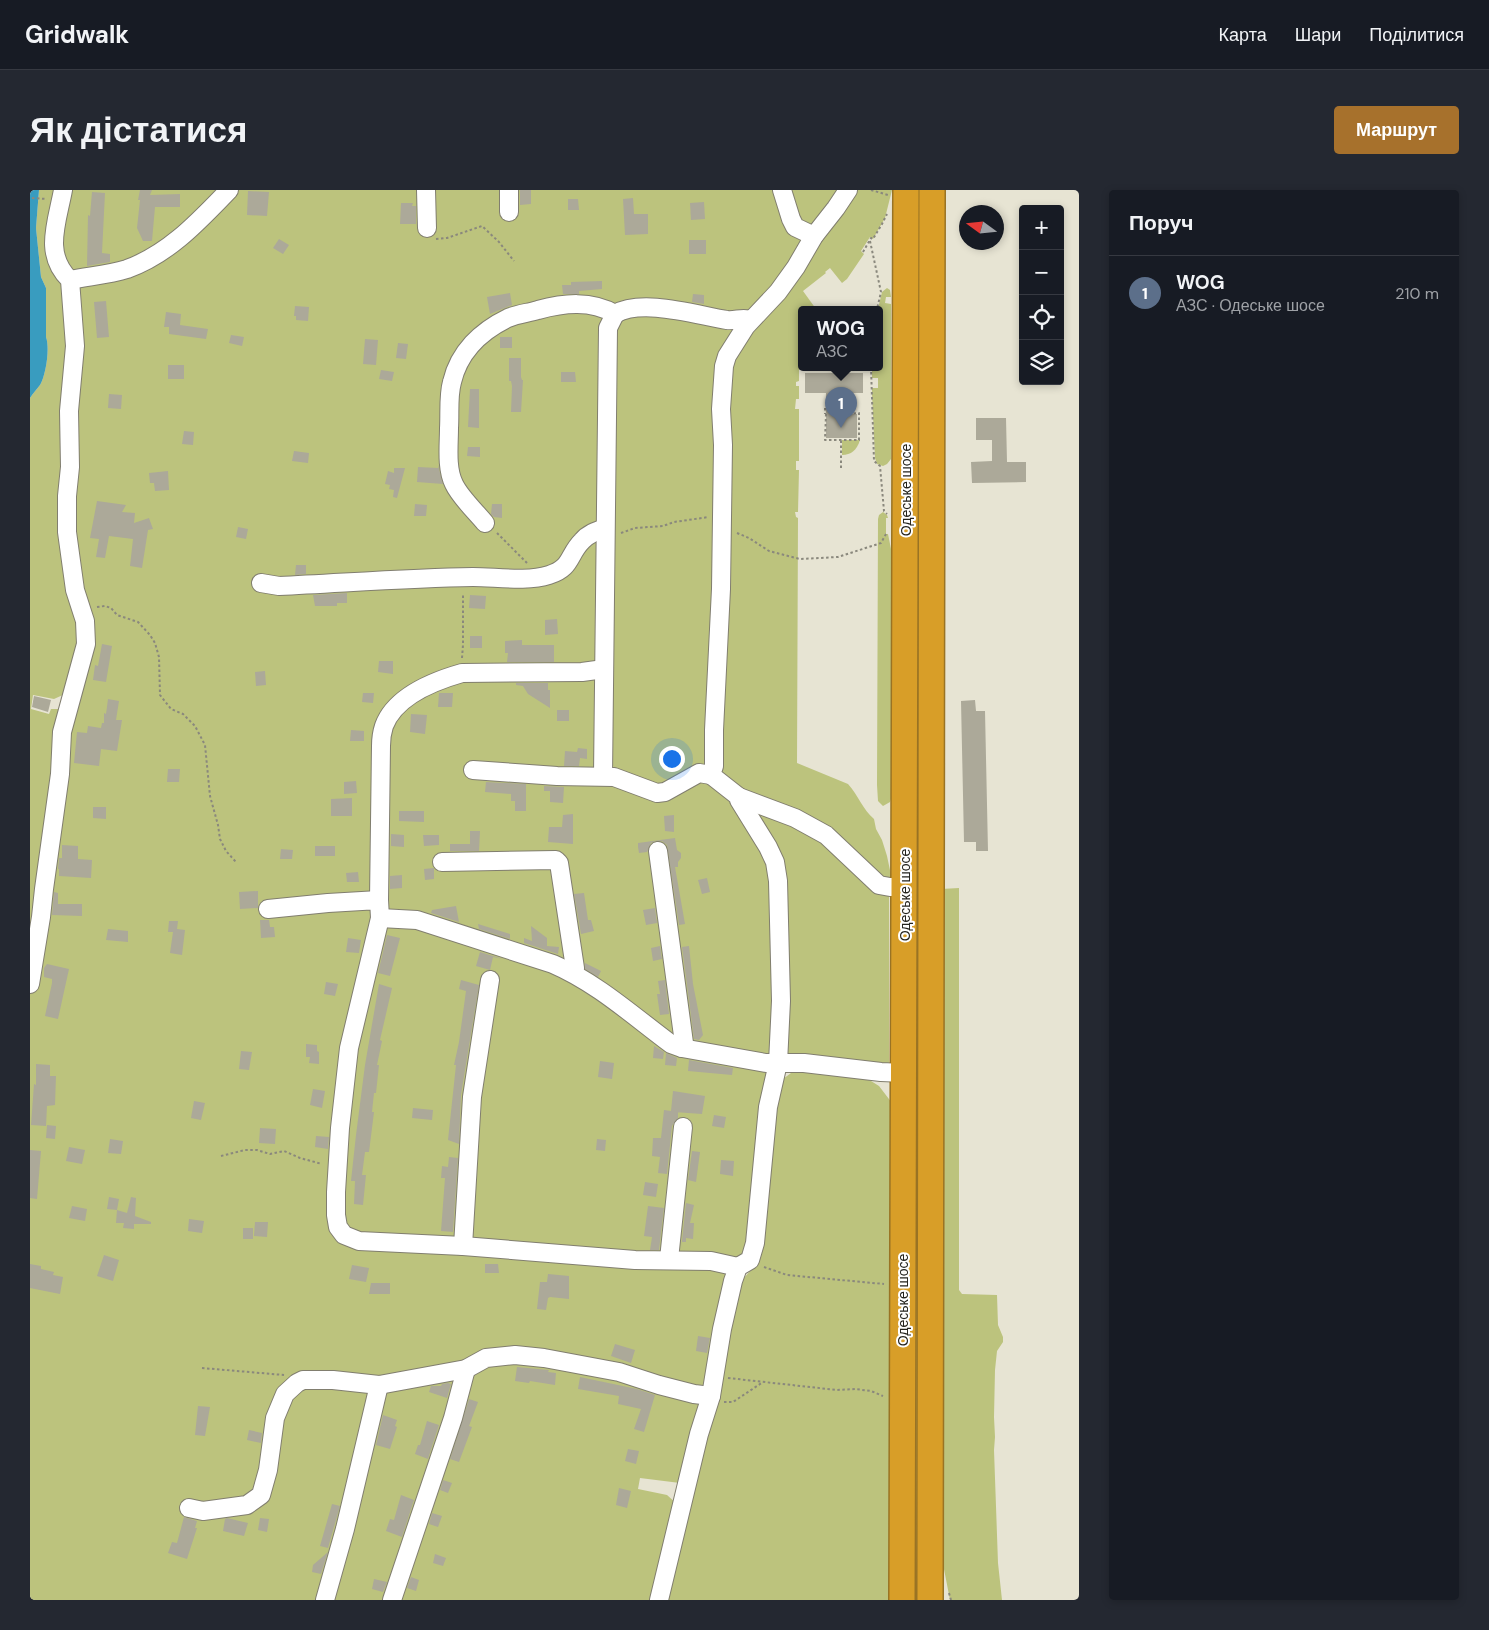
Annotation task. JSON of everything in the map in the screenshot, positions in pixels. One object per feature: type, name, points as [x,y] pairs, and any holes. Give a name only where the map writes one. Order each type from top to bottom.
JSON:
[{"type":"highway","name":"Одеське шосе","points":[[930,1482],[932,190]]},
{"type":"highway","name":"Одеське шосе","points":[[898,194],[904,887],[902,1600]]},
{"type":"highway","points":[[930,1482],[930,1600]]},
{"type":"highway","points":[[930,1482],[936,1527],[938,1564],[944,1600]]},
{"type":"lane","points":[[30,984],[42,917],[44,889],[60,774],[62,732],[86,644],[85,621],[72,574],[67,532],[67,496],[70,467],[69,411],[75,346],[70,280],[60,270],[56,260],[54,242],[63,190]]},
{"type":"lane","points":[[70,280],[103,275],[144,262],[187,233],[229,190]]},
{"type":"lane","points":[[426,190],[427,228]]},
{"type":"lane","points":[[509,190],[510,212]]},
{"type":"lane","points":[[782,190],[795,227],[814,236]]},
{"type":"lane","points":[[711,775],[714,766],[721,589],[723,445],[721,409],[724,366],[727,356],[750,320],[778,292],[796,267],[814,236],[848,190]]},
{"type":"lane","points":[[485,524],[454,485],[451,472],[449,448],[450,396],[452,383],[461,358],[475,341],[487,331],[510,318],[542,309],[577,303],[593,305],[615,314]]},
{"type":"lane","points":[[603,776],[608,328],[615,314],[623,310],[646,307],[730,320],[746,318],[750,320]]},
{"type":"lane","points":[[261,583],[279,586],[546,576],[555,574],[566,567],[582,540],[592,532],[605,528]]},
{"type":"lane","points":[[604,669],[582,672],[482,672],[457,674],[420,690],[402,702],[389,715],[383,727],[380,746],[380,909],[349,1048],[342,1103],[336,1192],[338,1227],[344,1235],[359,1241],[462,1246],[635,1260],[669,1259],[744,1263]]},
{"type":"lane","points":[[474,770],[557,776],[603,776],[617,778],[658,793],[665,792],[699,773],[711,775],[739,797],[794,818],[826,835],[879,885],[890,888],[904,887]]},
{"type":"lane","points":[[659,1600],[699,1434],[710,1398],[722,1329],[733,1281],[755,1243],[768,1107],[778,1064],[782,1001],[778,881],[775,862],[739,797]]},
{"type":"lane","points":[[658,851],[684,1043],[682,1048]]},
{"type":"lane","points":[[442,862],[556,860],[559,863],[576,968],[574,973]]},
{"type":"lane","points":[[268,909],[328,902],[380,909],[553,964],[574,973],[608,995],[671,1044],[682,1048],[778,1064],[812,1063],[880,1072],[904,1073]]},
{"type":"lane","points":[[462,1246],[472,1097],[490,980]]},
{"type":"lane","points":[[669,1259],[683,1127]]},
{"type":"lane","points":[[189,1508],[203,1511],[247,1505],[261,1495],[268,1470],[276,1418],[285,1394],[303,1380],[333,1380],[379,1385],[466,1369],[486,1358],[505,1355],[524,1356],[619,1372],[710,1398]]},
{"type":"lane","points":[[392,1600],[453,1418],[466,1369]]},
{"type":"lane","points":[[325,1600],[345,1529],[379,1385]]},
{"type":"path","points":[[871,190],[887,194],[898,194]]},
{"type":"path","points":[[862,252],[879,230],[887,212]]},
{"type":"path","points":[[427,228],[431,238],[437,239],[446,238],[482,226],[495,237],[514,261]]},
{"type":"path","points":[[870,241],[881,292],[878,306]]},
{"type":"path","points":[[871,371],[874,461],[880,466],[884,511],[888,517]]},
{"type":"path","points":[[825,408],[825,440],[859,440],[859,413],[845,414],[846,408]]},
{"type":"path","points":[[841,440],[841,468]]},
{"type":"path","points":[[605,528],[615,534],[635,528],[663,526],[681,521],[718,517],[722,527],[748,538],[765,550],[800,559],[848,554],[881,543],[887,533]]},
{"type":"path","points":[[485,524],[526,561],[532,577]]},
{"type":"path","points":[[457,674],[463,645],[463,578]]},
{"type":"path","points":[[80,605],[88,604],[111,608],[116,615],[138,622],[150,634],[159,657],[160,695],[171,709],[183,714],[195,726],[205,745],[210,796],[220,839],[226,851],[236,862]]},
{"type":"path","points":[[221,1156],[245,1150],[257,1150],[270,1154],[284,1151],[300,1158],[338,1168]]},
{"type":"path","points":[[744,1263],[787,1275],[904,1286]]},
{"type":"path","points":[[202,1368],[286,1376],[297,1383]]},
{"type":"path","points":[[713,1376],[837,1390],[855,1389],[871,1391],[881,1396],[903,1393]]},
{"type":"path","points":[[710,1398],[733,1402],[763,1382]]},
{"type":"green space","points":[[39,190],[779,190],[790,225],[807,238],[774,292],[757,309],[746,315],[730,317],[711,315],[645,303],[627,305],[613,313],[605,331],[602,434],[600,779],[621,781],[650,794],[655,794],[667,793],[695,780],[708,777],[734,797],[766,847],[772,859],[776,891],[779,1002],[774,1067],[765,1108],[751,1247],[747,1258],[730,1272],[729,1290],[713,1372],[680,1483],[640,1478],[638,1489],[667,1495],[677,1504],[653,1600],[30,1600],[30,398],[42,381],[48,348],[46,337],[46,288],[41,277],[36,228]],"holes":[[[51,237],[57,238],[61,265],[70,274],[72,282],[78,345],[68,517],[70,546],[80,597],[88,618],[89,644],[67,721],[62,775],[50,854],[46,853],[57,771],[57,759],[53,750],[61,729],[62,713],[60,709],[51,709],[49,714],[31,709],[33,695],[54,699],[65,694],[71,686],[82,657],[84,630],[71,590],[64,525],[67,452],[65,407],[71,345],[71,322],[65,287],[54,265]]]},
{"type":"green space","points":[[785,190],[844,190],[814,225],[801,227]]},
{"type":"green space","points":[[852,190],[892,190],[885,218],[873,239],[870,237],[861,251],[864,254],[847,279],[842,283],[830,268],[803,291],[814,306],[798,306],[799,381],[796,382],[796,386],[799,386],[799,399],[796,399],[795,409],[799,409],[799,461],[796,461],[796,470],[799,470],[798,512],[795,512],[798,518],[797,763],[848,784],[852,788],[874,819],[876,829],[882,840],[891,875],[891,880],[885,882],[838,841],[756,800],[722,775],[719,767],[729,357]]},
{"type":"green space","points":[[917,190],[926,190],[923,1600],[914,1600]]},
{"type":"green space","points":[[887,288],[890,290],[891,297],[886,297],[885,303],[891,304],[891,459],[883,466],[877,464],[875,458],[872,388],[878,388],[878,378],[872,378],[872,371],[883,371],[883,306],[879,306],[882,292]]},
{"type":"green space","points":[[627,313],[737,324],[733,341],[711,764],[661,789],[614,768],[605,752],[612,328]]},
{"type":"green space","points":[[842,440],[860,440],[853,451],[842,455]]},
{"type":"green space","points":[[883,512],[888,518],[886,518],[886,534],[888,534],[892,554],[891,799],[890,802],[883,806],[878,801],[877,785],[878,519],[879,515]]},
{"type":"green space","points":[[741,800],[810,828],[889,896],[889,1064],[785,1059],[780,881]]},
{"type":"green space","points":[[959,888],[959,1290],[962,1294],[997,1295],[998,1325],[1003,1337],[1003,1342],[997,1351],[994,1417],[998,1563],[1002,1600],[950,1600],[943,1564],[941,889]]},
{"type":"green space","points":[[795,1070],[863,1076],[879,1086],[892,1103],[892,1600],[662,1600],[742,1280],[752,1269],[775,1098],[783,1079]]},
{"type":"water","points":[[30,190],[39,190],[36,228],[41,277],[46,288],[46,337],[48,348],[42,381],[30,398]]},
{"type":"building","points":[[140,190],[152,190],[150,195],[180,194],[180,207],[155,207],[152,241],[143,241],[137,228]]},
{"type":"building","points":[[520,190],[531,190],[531,204],[520,205]]},
{"type":"building","points":[[248,191],[269,192],[267,216],[247,215]]},
{"type":"building","points":[[92,192],[105,193],[102,253],[110,254],[110,262],[87,266],[88,215],[90,216]]},
{"type":"building","points":[[633,198],[634,214],[648,214],[648,234],[625,235],[623,199]]},
{"type":"building","points":[[568,199],[578,199],[579,210],[568,210]]},
{"type":"building","points":[[704,202],[705,219],[691,220],[690,203]]},
{"type":"building","points":[[401,203],[413,203],[412,206],[416,206],[416,224],[400,224]]},
{"type":"building","points":[[279,239],[289,245],[283,254],[273,248]]},
{"type":"building","points":[[689,240],[706,240],[706,254],[689,254]]},
{"type":"building","points":[[602,281],[602,289],[579,291],[579,294],[563,294],[562,285],[571,285],[571,282]]},
{"type":"building","points":[[510,293],[512,305],[490,314],[487,297]]},
{"type":"building","points":[[693,294],[704,295],[704,304],[692,302]]},
{"type":"building","points":[[106,301],[109,337],[97,338],[94,302]]},
{"type":"building","points":[[295,306],[309,307],[308,321],[296,320],[296,316],[294,316]]},
{"type":"building","points":[[166,312],[181,314],[180,325],[208,329],[206,339],[169,334],[169,327],[164,327]]},
{"type":"building","points":[[231,335],[244,337],[242,346],[229,343]]},
{"type":"building","points":[[500,337],[512,337],[512,348],[500,348]]},
{"type":"building","points":[[365,339],[378,340],[376,365],[363,364]]},
{"type":"building","points":[[398,343],[408,344],[406,359],[396,358]]},
{"type":"building","points":[[509,358],[521,358],[521,377],[523,380],[521,412],[511,412],[512,386],[511,381],[509,381]]},
{"type":"building","points":[[168,365],[184,365],[184,379],[168,379]]},
{"type":"building","points":[[381,370],[394,372],[392,381],[379,379]]},
{"type":"building","points":[[561,372],[575,372],[576,382],[561,382]]},
{"type":"building","points":[[805,373],[863,373],[863,393],[843,393],[843,414],[857,414],[857,438],[826,438],[826,393],[805,393]]},
{"type":"building","points":[[470,389],[479,389],[479,428],[468,427]]},
{"type":"building","points":[[109,394],[122,395],[121,409],[108,408]]},
{"type":"building","points":[[976,418],[1006,418],[1007,462],[1026,462],[1026,482],[972,483],[971,462],[992,461],[992,440],[976,440]]},
{"type":"building","points":[[184,431],[194,432],[193,445],[182,444]]},
{"type":"building","points":[[468,447],[480,447],[480,457],[467,456]]},
{"type":"building","points":[[294,451],[309,453],[308,463],[292,461]]},
{"type":"building","points":[[438,465],[443,484],[417,482],[418,467],[438,468]]},
{"type":"building","points":[[394,468],[405,468],[397,498],[393,497],[394,490],[389,489],[390,485],[385,484],[388,471],[394,473]]},
{"type":"building","points":[[168,471],[169,490],[155,491],[154,483],[150,483],[149,473]]},
{"type":"building","points":[[97,501],[126,505],[122,512],[135,513],[134,523],[149,518],[153,529],[148,530],[142,568],[130,566],[133,539],[109,536],[105,558],[96,557],[99,539],[90,538]]},
{"type":"building","points":[[415,504],[427,505],[426,516],[414,516]]},
{"type":"building","points":[[492,504],[502,504],[502,518],[494,517],[491,514]]},
{"type":"building","points":[[238,527],[248,529],[246,539],[236,537]]},
{"type":"building","points":[[296,565],[306,565],[306,574],[295,575]]},
{"type":"building","points":[[347,593],[347,603],[337,603],[337,606],[315,606],[313,595]]},
{"type":"building","points":[[470,595],[486,596],[485,609],[469,608]]},
{"type":"building","points":[[557,619],[558,634],[545,635],[545,620]]},
{"type":"building","points":[[470,636],[482,636],[482,648],[470,648]]},
{"type":"building","points":[[522,640],[522,645],[554,645],[554,662],[507,662],[508,653],[505,653],[505,641]]},
{"type":"building","points":[[102,644],[112,646],[106,682],[93,680],[95,665],[98,666]]},
{"type":"building","points":[[379,661],[393,661],[393,674],[378,672]]},
{"type":"building","points":[[265,671],[266,685],[256,686],[255,672]]},
{"type":"building","points":[[516,683],[548,683],[550,708],[528,694],[523,686],[516,685]]},
{"type":"building","points":[[363,693],[374,693],[373,703],[362,702]]},
{"type":"building","points":[[439,693],[453,693],[452,707],[438,707]]},
{"type":"building","points":[[34,696],[51,700],[48,712],[32,707]]},
{"type":"building","points":[[108,699],[119,701],[116,720],[122,720],[117,751],[101,749],[99,766],[74,763],[77,732],[87,733],[88,726],[101,728],[102,723],[104,723],[104,713],[106,714]]},
{"type":"building","points":[[975,700],[976,711],[985,711],[988,851],[976,851],[976,842],[964,842],[961,701]]},
{"type":"building","points":[[557,710],[569,710],[569,721],[557,721]]},
{"type":"building","points":[[411,714],[427,715],[425,734],[410,732]]},
{"type":"building","points":[[351,730],[364,731],[364,741],[350,741]]},
{"type":"building","points":[[578,748],[587,749],[587,759],[580,758],[579,766],[564,766],[565,751],[577,752]]},
{"type":"building","points":[[168,769],[180,769],[179,782],[167,782]]},
{"type":"building","points":[[356,781],[357,793],[344,794],[344,782]]},
{"type":"building","points":[[486,782],[526,784],[526,811],[515,811],[515,801],[511,801],[511,794],[485,792]]},
{"type":"building","points":[[544,786],[564,787],[563,803],[550,802],[550,791],[544,791]]},
{"type":"building","points":[[352,798],[352,816],[331,816],[331,799]]},
{"type":"building","points":[[93,807],[106,807],[106,819],[93,818]]},
{"type":"building","points":[[399,811],[424,811],[424,822],[399,821]]},
{"type":"building","points":[[573,814],[573,844],[548,842],[549,827],[562,827],[563,815]]},
{"type":"building","points":[[674,815],[674,832],[665,831],[664,816]]},
{"type":"building","points":[[470,831],[480,831],[479,851],[450,851],[450,844],[470,844]]},
{"type":"building","points":[[391,834],[404,835],[404,847],[391,846]]},
{"type":"building","points":[[423,835],[439,835],[439,845],[424,846]]},
{"type":"building","points":[[675,838],[677,850],[681,853],[678,867],[675,867],[685,924],[679,925],[667,845],[662,841],[656,841],[651,843],[647,852],[639,853],[638,847],[638,843]]},
{"type":"building","points":[[62,845],[78,846],[78,859],[92,860],[91,878],[59,876],[59,858],[62,858]]},
{"type":"building","points":[[315,846],[335,846],[335,856],[315,856]]},
{"type":"building","points":[[281,849],[293,850],[292,859],[280,859]]},
{"type":"building","points":[[434,868],[434,879],[425,880],[424,869]]},
{"type":"building","points":[[358,872],[359,882],[347,882],[346,873]]},
{"type":"building","points":[[402,875],[402,888],[390,889],[390,876]]},
{"type":"building","points":[[707,878],[710,892],[702,894],[698,880]]},
{"type":"building","points":[[258,891],[258,908],[240,909],[239,892]]},
{"type":"building","points":[[54,892],[58,893],[58,904],[82,904],[82,916],[52,915]]},
{"type":"building","points":[[584,893],[588,920],[591,920],[594,931],[581,934],[574,894]]},
{"type":"building","points":[[456,906],[459,922],[431,913],[432,910]]},
{"type":"building","points":[[655,908],[657,923],[646,925],[643,910]]},
{"type":"building","points":[[260,920],[269,920],[270,927],[274,927],[275,937],[261,938]]},
{"type":"building","points":[[169,921],[178,921],[177,929],[185,930],[182,955],[170,953],[173,932],[168,932]]},
{"type":"building","points":[[478,924],[510,934],[510,939],[479,929]]},
{"type":"building","points":[[531,926],[547,938],[547,946],[559,947],[558,954],[524,943],[524,938],[532,941]]},
{"type":"building","points":[[108,929],[128,931],[128,942],[106,940]]},
{"type":"building","points":[[387,935],[400,938],[390,976],[378,973]]},
{"type":"building","points":[[348,938],[361,940],[359,953],[346,952]]},
{"type":"building","points":[[660,946],[662,959],[653,961],[651,948]]},
{"type":"building","points":[[689,946],[693,984],[703,1035],[699,1040],[694,1039],[682,947]]},
{"type":"building","points":[[480,952],[503,959],[493,957],[490,970],[476,966]]},
{"type":"building","points":[[585,963],[601,971],[598,977],[585,969]]},
{"type":"building","points":[[47,964],[69,969],[58,1019],[45,1016],[52,983],[52,979],[44,977],[44,968]]},
{"type":"building","points":[[461,980],[479,985],[461,1095],[459,1144],[448,1140],[456,1065],[454,1065],[466,991],[459,989]]},
{"type":"building","points":[[665,980],[669,1014],[660,1015],[657,994],[660,994],[658,981]]},
{"type":"building","points":[[326,982],[338,984],[335,996],[324,994]]},
{"type":"building","points":[[379,984],[392,988],[380,1040],[382,1041],[377,1065],[379,1065],[376,1093],[374,1093],[372,1112],[374,1112],[369,1152],[365,1152],[362,1175],[366,1175],[363,1205],[354,1204],[355,1181],[351,1181],[365,1065]]},
{"type":"building","points":[[306,1044],[317,1045],[319,1064],[309,1063],[310,1057],[306,1057]]},
{"type":"building","points":[[654,1046],[664,1052],[663,1059],[653,1058]]},
{"type":"building","points":[[241,1051],[252,1052],[249,1070],[239,1069]]},
{"type":"building","points":[[666,1053],[677,1058],[676,1066],[665,1065]]},
{"type":"building","points":[[689,1060],[733,1068],[732,1075],[688,1071]]},
{"type":"building","points":[[600,1061],[614,1063],[612,1079],[598,1077]]},
{"type":"building","points":[[36,1064],[50,1065],[50,1076],[56,1076],[55,1105],[47,1106],[46,1126],[31,1125],[34,1084],[36,1085]]},
{"type":"building","points":[[313,1089],[325,1091],[322,1108],[310,1105]]},
{"type":"building","points":[[673,1091],[705,1096],[702,1114],[678,1112],[678,1118],[672,1126],[667,1174],[658,1173],[660,1157],[652,1156],[653,1138],[661,1138],[664,1110],[671,1111]]},
{"type":"building","points":[[194,1101],[205,1103],[201,1120],[191,1118]]},
{"type":"building","points":[[413,1108],[433,1110],[432,1120],[412,1118]]},
{"type":"building","points":[[714,1115],[726,1117],[724,1128],[712,1126]]},
{"type":"building","points":[[47,1125],[56,1126],[55,1139],[46,1138]]},
{"type":"building","points":[[260,1128],[276,1129],[275,1144],[259,1143]]},
{"type":"building","points":[[316,1136],[329,1137],[328,1149],[315,1147]]},
{"type":"building","points":[[110,1139],[123,1141],[121,1154],[108,1153]]},
{"type":"building","points":[[597,1139],[606,1140],[605,1151],[596,1150]]},
{"type":"building","points":[[69,1147],[85,1150],[82,1164],[66,1161]]},
{"type":"building","points":[[30,1150],[41,1151],[37,1199],[30,1198]]},
{"type":"building","points":[[692,1151],[700,1152],[696,1182],[688,1180]]},
{"type":"building","points":[[449,1157],[458,1158],[453,1232],[441,1231],[445,1178],[441,1178],[442,1166],[448,1167]]},
{"type":"building","points":[[721,1160],[734,1161],[733,1176],[720,1174]]},
{"type":"building","points":[[645,1182],[658,1184],[656,1197],[643,1195]]},
{"type":"building","points":[[109,1197],[119,1199],[117,1210],[107,1209]]},
{"type":"building","points":[[131,1197],[136,1198],[135,1216],[151,1222],[151,1224],[134,1224],[134,1229],[123,1228],[124,1223],[116,1223],[117,1210],[127,1213]]},
{"type":"building","points":[[686,1203],[694,1205],[690,1223],[694,1223],[693,1239],[686,1238],[686,1242],[682,1242],[681,1250]]},
{"type":"building","points":[[72,1206],[87,1209],[85,1221],[69,1218]]},
{"type":"building","points":[[648,1206],[664,1208],[659,1250],[650,1250],[652,1237],[644,1236]]},
{"type":"building","points":[[189,1219],[204,1221],[202,1233],[188,1231]]},
{"type":"building","points":[[255,1222],[268,1222],[267,1237],[254,1236]]},
{"type":"building","points":[[243,1228],[253,1228],[253,1239],[243,1239]]},
{"type":"building","points":[[104,1255],[119,1260],[113,1281],[97,1276]]},
{"type":"building","points":[[30,1264],[41,1266],[41,1269],[54,1272],[53,1275],[63,1277],[60,1294],[30,1288]]},
{"type":"building","points":[[485,1264],[498,1264],[499,1273],[485,1273]]},
{"type":"building","points":[[352,1265],[369,1268],[366,1282],[349,1279]]},
{"type":"building","points":[[548,1274],[569,1276],[569,1299],[550,1297],[548,1298],[546,1310],[537,1309],[540,1282],[547,1282]]},
{"type":"building","points":[[371,1283],[390,1283],[390,1294],[369,1294]]},
{"type":"building","points":[[698,1336],[710,1338],[707,1353],[696,1351]]},
{"type":"building","points":[[615,1344],[635,1350],[631,1363],[611,1356]]},
{"type":"building","points":[[517,1367],[549,1370],[548,1372],[556,1373],[555,1385],[515,1381]]},
{"type":"building","points":[[580,1377],[637,1389],[655,1395],[644,1432],[634,1429],[641,1409],[618,1404],[619,1396],[578,1389]]},
{"type":"building","points":[[448,1383],[451,1384],[447,1398],[429,1392],[431,1386],[441,1386]]},
{"type":"building","points":[[469,1399],[478,1402],[469,1426],[472,1427],[459,1462],[450,1459]]},
{"type":"building","points":[[198,1406],[210,1407],[205,1436],[195,1435]]},
{"type":"building","points":[[383,1415],[397,1420],[395,1426],[397,1427],[390,1449],[376,1445]]},
{"type":"building","points":[[427,1421],[439,1425],[428,1459],[415,1454],[418,1445],[420,1445]]},
{"type":"building","points":[[249,1430],[262,1433],[261,1443],[247,1440]]},
{"type":"building","points":[[628,1449],[639,1451],[636,1464],[625,1461]]},
{"type":"building","points":[[443,1480],[452,1483],[448,1493],[440,1490]]},
{"type":"building","points":[[619,1488],[631,1491],[627,1508],[616,1505]]},
{"type":"building","points":[[401,1495],[414,1500],[402,1537],[386,1531],[390,1519],[394,1520]]},
{"type":"building","points":[[332,1504],[340,1506],[328,1548],[320,1546]]},
{"type":"building","points":[[432,1513],[442,1516],[438,1527],[429,1524]]},
{"type":"building","points":[[184,1517],[197,1521],[195,1528],[197,1528],[187,1559],[168,1553],[172,1542],[177,1543]]},
{"type":"building","points":[[260,1518],[269,1519],[267,1532],[258,1530]]},
{"type":"building","points":[[225,1519],[248,1523],[244,1536],[223,1531]]},
{"type":"building","points":[[328,1552],[321,1574],[312,1572],[313,1565]]},
{"type":"building","points":[[435,1554],[446,1558],[443,1566],[433,1563]]},
{"type":"building","points":[[411,1577],[419,1580],[416,1591],[407,1588]]},
{"type":"building","points":[[374,1579],[387,1582],[383,1592],[372,1589]]},
{"type":"place","name":"WOG","points":[[841,428]]}]
